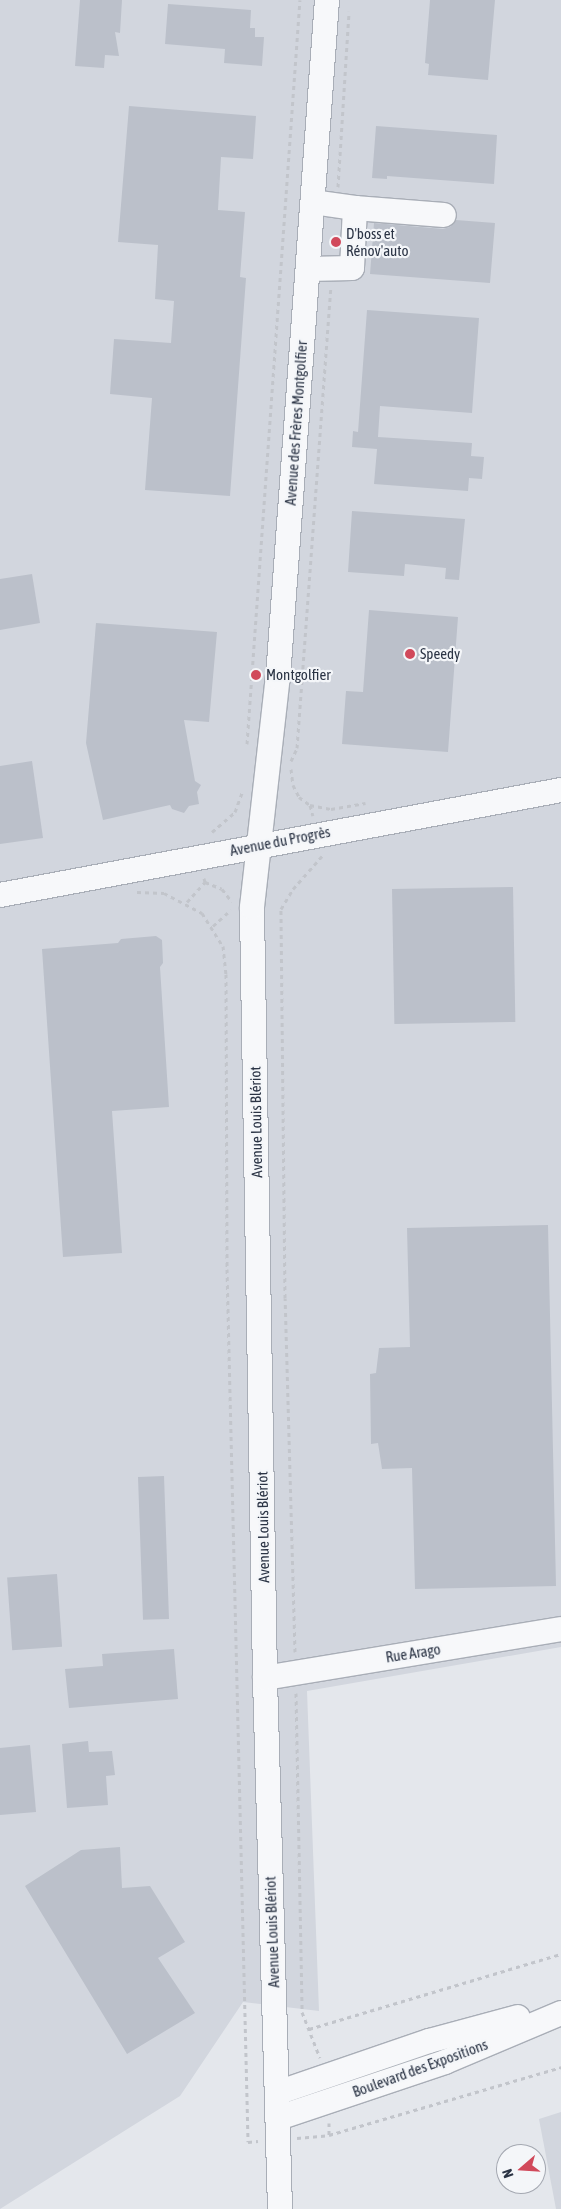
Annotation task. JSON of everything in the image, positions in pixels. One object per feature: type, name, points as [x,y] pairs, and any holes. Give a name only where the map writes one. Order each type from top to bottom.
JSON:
[{"type":"street","name":"Avenue des Frères Montgolfier","points":[[258,844],[276,696],[327,0]]},
{"type":"street","points":[[313,202],[346,207],[444,215]]},
{"type":"street","points":[[308,269],[352,268],[346,207]]},
{"type":"street","name":"Avenue du Progrès","points":[[0,895],[258,844],[561,790]]},
{"type":"street","name":"Avenue Louis Blériot","points":[[258,844],[252,907],[265,1678],[280,2209]]},
{"type":"street","name":"Rue Arago","points":[[265,1678],[561,1629]]},
{"type":"street","name":"Boulevard des Expositions","points":[[277,2093],[430,2041],[561,2006]]},
{"type":"street","name":"Boulevard des Expositions","points":[[278,2128],[445,2062],[561,2013]]},
{"type":"path","points":[[247,750],[300,0]]},
{"type":"path","points":[[346,207],[350,0]]},
{"type":"path","points":[[291,759],[297,748],[332,269]]},
{"type":"path","points":[[290,769],[292,785],[299,797],[310,805],[322,858],[292,889],[281,909],[286,1298],[296,1673],[302,2012],[309,2028],[561,1954]]},
{"type":"path","points":[[207,835],[235,812],[244,786]]},
{"type":"path","points":[[187,903],[205,882]]},
{"type":"path","points":[[127,894],[164,893],[202,912],[213,926],[223,946],[226,974],[227,1269],[248,2142],[278,2128],[329,2135],[561,2066]]},
{"type":"shaded area","points":[[0,0],[561,0],[561,1647],[307,1691],[319,2011],[243,2002],[180,2096],[0,2209]]},
{"type":"shaded area","points":[[561,2112],[561,2209],[556,2209],[546,2156],[546,2144],[544,2144],[539,2119]]},
{"type":"building","points":[[80,0],[122,0],[120,33],[115,32],[119,56],[105,55],[104,68],[75,66]]},
{"type":"building","points":[[430,0],[495,0],[488,80],[428,75],[429,64],[425,63]]},
{"type":"building","points":[[168,4],[251,10],[250,28],[255,28],[255,37],[264,37],[262,66],[224,63],[225,49],[165,44]]},
{"type":"building","points":[[129,106],[256,116],[253,159],[221,157],[218,210],[245,212],[240,277],[246,278],[230,496],[145,490],[152,398],[110,394],[114,339],[171,343],[174,301],[155,299],[158,245],[118,242]]},
{"type":"building","points":[[376,126],[497,135],[494,184],[387,176],[387,179],[372,178]]},
{"type":"building","points":[[456,220],[495,223],[490,283],[370,274],[374,223],[443,229],[450,227]]},
{"type":"building","points":[[367,310],[479,318],[472,413],[380,406],[378,437],[472,443],[471,456],[484,457],[482,479],[469,478],[468,491],[374,484],[377,449],[352,447],[353,431],[358,432]]},
{"type":"building","points":[[352,511],[465,519],[459,580],[445,579],[446,568],[405,564],[404,576],[348,572]]},
{"type":"building","points":[[32,574],[40,623],[0,630],[0,579]]},
{"type":"building","name":"Speedy","points":[[369,610],[458,617],[448,752],[342,744],[346,691],[363,692]]},
{"type":"building","points":[[96,623],[217,632],[209,722],[184,720],[195,781],[201,785],[197,792],[199,804],[189,806],[184,813],[172,809],[170,805],[103,820],[86,743]]},
{"type":"building","points":[[32,761],[43,838],[0,844],[0,766]]},
{"type":"building","points":[[513,887],[515,1022],[394,1024],[392,889]]},
{"type":"building","points":[[156,936],[162,940],[163,963],[160,967],[169,1107],[112,1111],[122,1253],[63,1257],[42,949],[118,943],[121,939]]},
{"type":"building","points":[[548,1225],[556,1586],[415,1589],[412,1468],[382,1469],[378,1443],[371,1444],[370,1374],[376,1373],[379,1348],[410,1347],[407,1228]]},
{"type":"building","points":[[164,1476],[169,1619],[143,1620],[138,1477]]},
{"type":"building","points":[[57,1574],[62,1647],[12,1650],[7,1577]]},
{"type":"building","points":[[174,1649],[178,1699],[69,1708],[65,1669],[103,1666],[102,1654]]},
{"type":"building","points":[[88,1741],[89,1752],[112,1751],[115,1775],[106,1776],[108,1805],[67,1808],[62,1744]]},
{"type":"building","points":[[30,1745],[36,1812],[0,1815],[0,1748]]},
{"type":"building","points":[[120,1847],[122,1888],[150,1886],[185,1942],[158,1958],[195,2013],[127,2054],[25,1886],[81,1850]]},
{"type":"place","name":"D'boss et Rénov'auto","points":[[336,242]]},
{"type":"place","name":"Speedy","points":[[410,654]]},
{"type":"place","name":"Montgolfier","points":[[256,675]]}]
